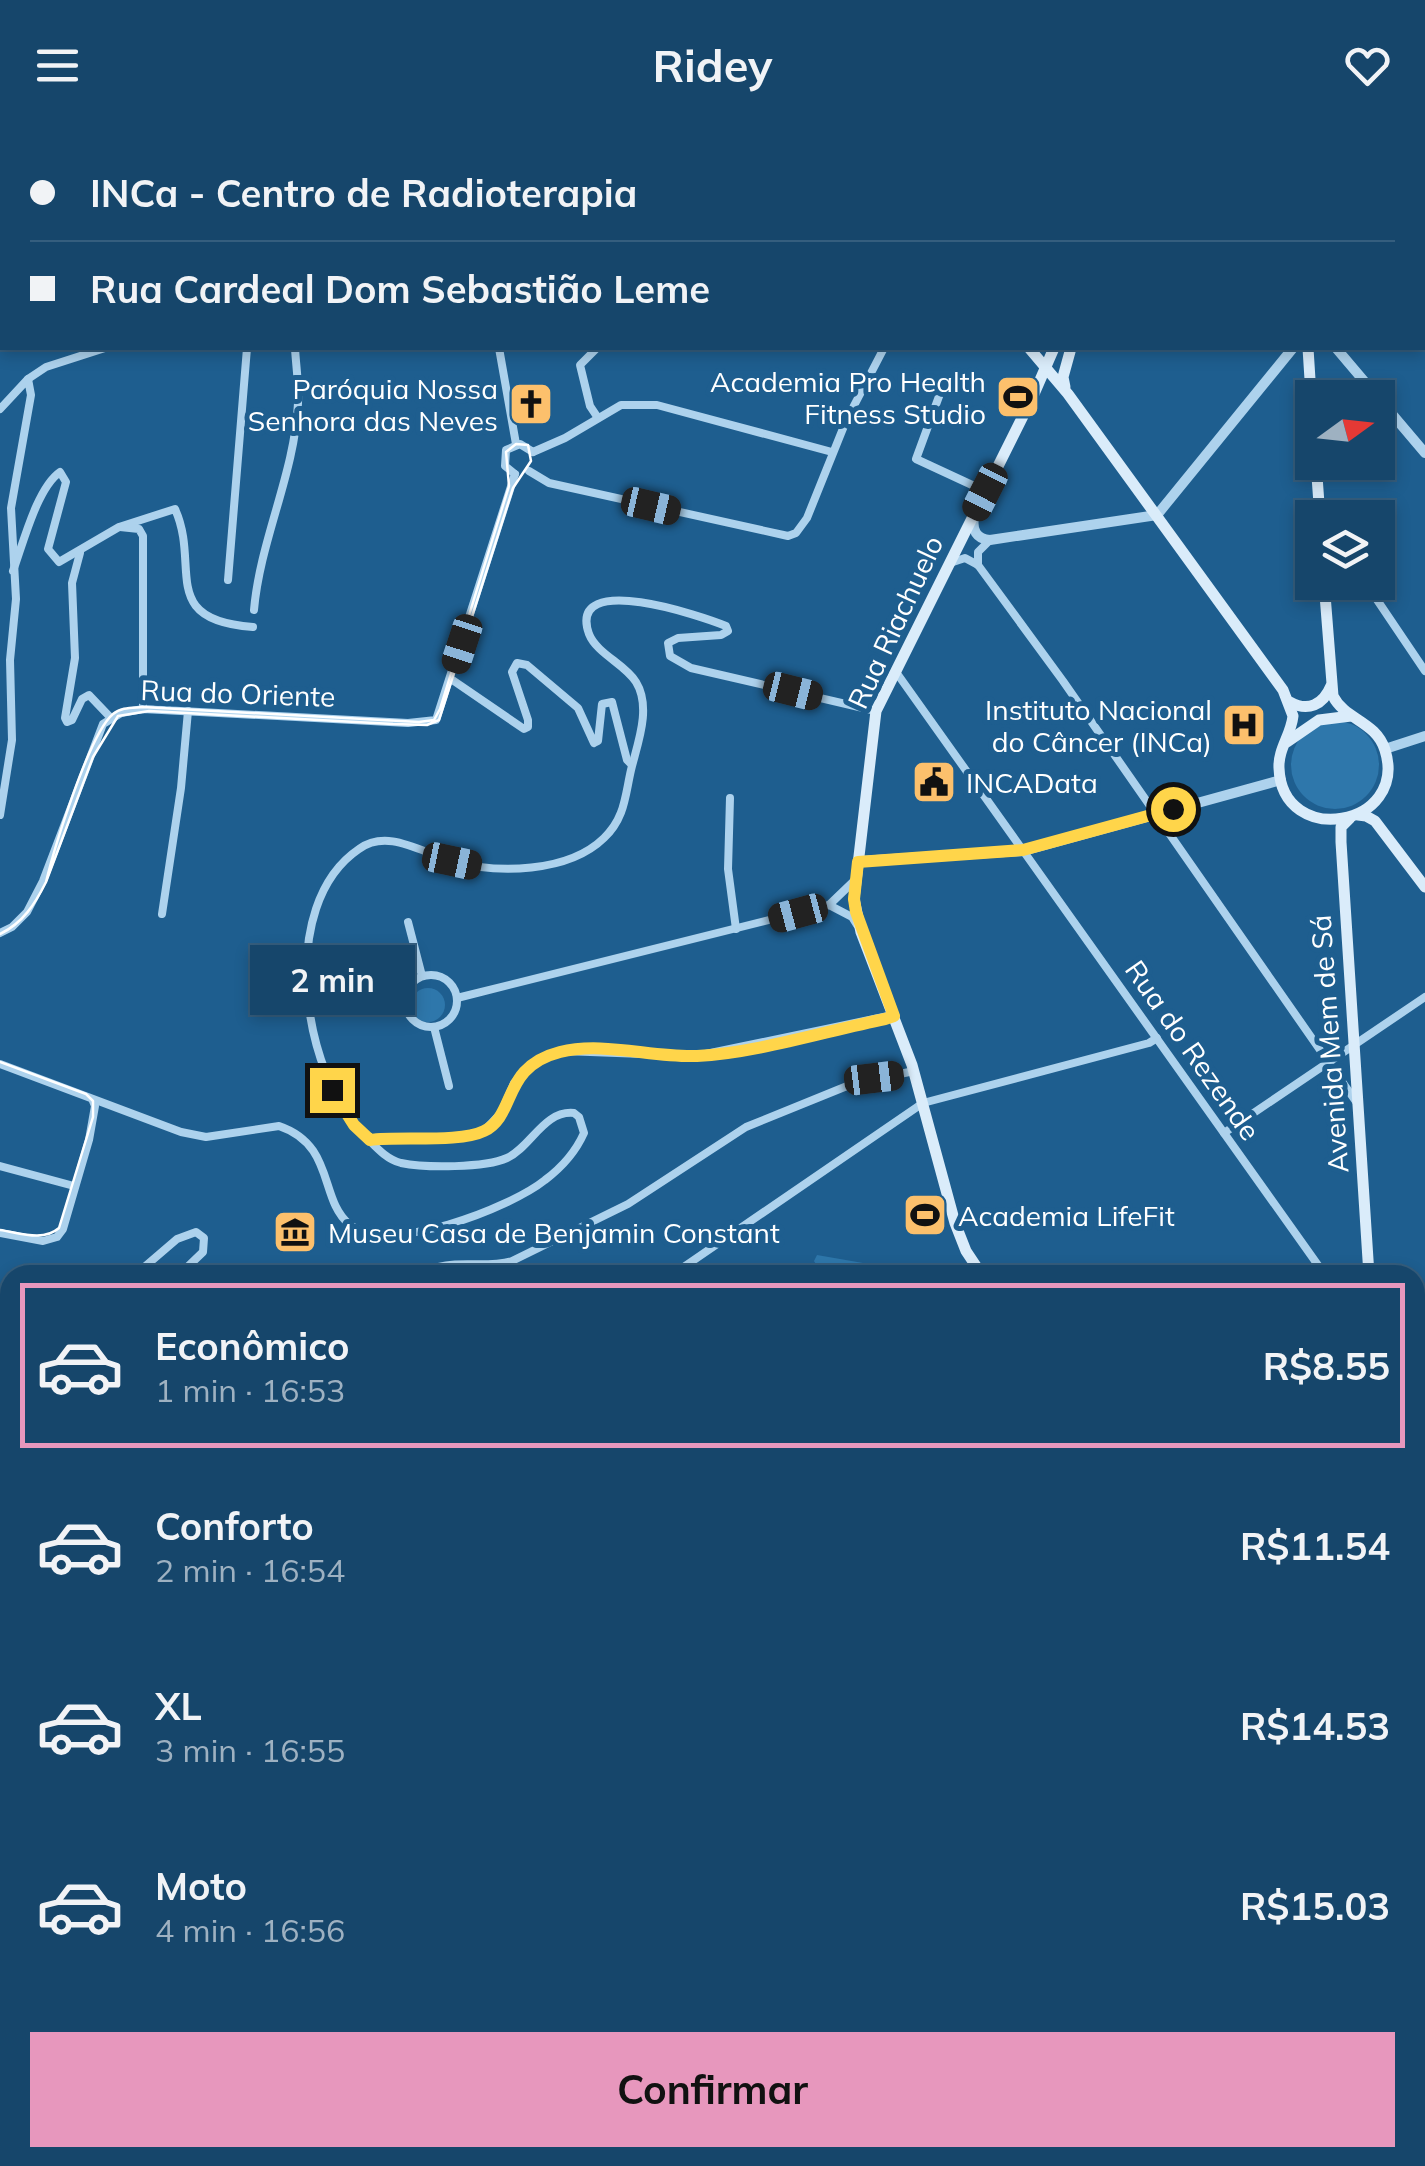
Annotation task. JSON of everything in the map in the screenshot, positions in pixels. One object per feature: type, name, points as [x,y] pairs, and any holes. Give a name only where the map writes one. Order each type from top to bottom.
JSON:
[{"type":"main road","points":[[1030,350],[1068,394],[1290,702],[1292,724],[1280,759],[1281,780],[1291,800],[1308,814],[1334,820],[1354,816],[1373,819],[1425,887]]},
{"type":"main road","name":"Rua Riachuelo","points":[[977,1265],[954,1223],[914,1072],[861,932],[854,899],[876,711],[1053,350]]},
{"type":"main road","points":[[1068,394],[1063,377],[1070,350]]},
{"type":"main road","points":[[1308,350],[1310,380]]},
{"type":"main road","points":[[1325,600],[1337,704],[1375,731],[1385,749],[1388,768],[1381,792],[1368,808],[1354,816]]},
{"type":"main road","points":[[1290,702],[1302,707],[1315,706],[1326,698],[1332,686]]},
{"type":"main road","points":[[1284,744],[1306,726],[1324,718],[1358,717]]},
{"type":"main road","name":"Avenida Mem de Sá","points":[[1354,816],[1342,827],[1340,842],[1367,1265]]},
{"type":"street","points":[[0,333],[0,345]]},
{"type":"street","points":[[0,409],[28,379],[46,368],[100,350]]},
{"type":"street","points":[[228,580],[247,350]]},
{"type":"street","points":[[254,610],[256,585],[298,404],[295,350]]},
{"type":"street","points":[[499,350],[516,444]]},
{"type":"street","points":[[595,350],[580,365],[590,406],[598,418]]},
{"type":"street","points":[[528,471],[534,462],[532,452],[516,444],[506,450],[503,461],[515,474],[528,471],[549,483],[788,536],[801,528],[832,452],[883,350]]},
{"type":"street","points":[[974,512],[972,527],[976,534],[990,540],[1156,515],[1292,350]]},
{"type":"street","points":[[1338,350],[1425,454]]},
{"type":"street","points":[[0,815],[12,740],[10,660],[16,599],[12,508],[31,395],[28,379]]},
{"type":"street","points":[[945,380],[917,460],[985,492]]},
{"type":"street","points":[[532,452],[566,438],[622,405],[657,405],[832,452]]},
{"type":"street","points":[[12,571],[40,499],[56,473],[63,473],[66,482],[48,549],[61,562],[119,526],[172,509],[185,540],[184,583],[196,604],[220,622],[253,627]]},
{"type":"street","points":[[515,474],[451,678],[524,729],[528,720],[512,672],[517,664],[527,665],[578,708],[594,743],[598,740],[602,704],[612,702],[627,760],[632,764]]},
{"type":"street","points":[[119,526],[139,530],[143,536],[143,709]]},
{"type":"street","points":[[978,565],[978,552],[990,540]]},
{"type":"street","points":[[85,545],[74,569],[76,642],[65,718],[67,722],[72,720],[82,698],[89,696],[110,718]]},
{"type":"street","points":[[946,566],[965,558],[978,565],[1357,1103]]},
{"type":"street","points":[[0,1064],[181,1132],[206,1136],[280,1126],[290,1130],[318,1156],[348,1224],[386,1235],[460,1222],[544,1181],[571,1155],[584,1133],[580,1117],[567,1112],[556,1115],[508,1158],[460,1165],[400,1163],[382,1153],[354,1125],[332,1090],[312,1031],[307,962],[313,916],[328,881],[342,861],[363,845],[386,840],[486,868],[540,865],[571,857],[601,841],[614,828],[628,795],[643,713],[641,693],[628,673],[594,643],[588,625],[594,606],[606,600],[640,602],[726,626],[728,632],[722,635],[678,638],[668,644],[667,650],[676,662],[876,711]]},
{"type":"street","points":[[1376,600],[1425,671]]},
{"type":"street","name":"Rua do Rezende","points":[[895,670],[1318,1265]]},
{"type":"street","name":"Rua do Oriente","points":[[0,933],[27,912],[103,724],[110,718],[143,709],[432,722],[442,707],[451,678]]},
{"type":"street","points":[[162,914],[188,712]]},
{"type":"street","points":[[1385,749],[1425,736]]},
{"type":"street","points":[[858,862],[1023,850],[1281,780]]},
{"type":"street","points":[[730,798],[728,869],[736,930]]},
{"type":"street","points":[[457,998],[830,905],[857,878]]},
{"type":"street","points":[[830,905],[852,917],[861,932]]},
{"type":"street","points":[[408,922],[422,976]]},
{"type":"street","points":[[422,976],[442,977],[450,982],[457,998],[450,1019],[434,1027],[414,1021],[406,1008],[406,991],[422,976]]},
{"type":"street","points":[[1224,1132],[1425,998]]},
{"type":"street","points":[[370,1140],[462,1136],[484,1131],[502,1114],[514,1083],[524,1071],[542,1058],[564,1051],[696,1056],[894,1016]]},
{"type":"street","points":[[434,1027],[448,1086]]},
{"type":"street","points":[[687,1265],[923,1103],[1157,1038]]},
{"type":"street","points":[[496,1265],[512,1261],[628,1204],[746,1128],[852,1084],[914,1072]]},
{"type":"street","points":[[0,1234],[42,1241],[57,1237],[63,1229],[89,1140],[93,1100]]},
{"type":"street","points":[[0,1166],[74,1186]]},
{"type":"street","points":[[147,1265],[185,1234],[196,1232],[206,1244],[189,1265]]},
{"type":"shaded area","points":[[1335,721],[1352,724],[1366,734],[1376,748],[1376,782],[1366,796],[1352,806],[1335,809],[1318,806],[1304,796],[1294,782],[1291,765],[1294,748],[1304,734],[1318,724]]},
{"type":"shaded area","points":[[428,988],[440,993],[445,1005],[440,1017],[428,1022],[416,1017],[411,1005],[416,993]]},
{"type":"shaded area","points":[[817,1255],[864,1265],[816,1265]]},
{"type":"tram line","points":[[0,934],[22,919],[42,890],[46,882],[93,757],[118,716],[149,711],[393,724],[427,725],[439,720],[513,488],[531,461],[528,445],[516,444],[506,452],[509,486],[434,720],[143,707],[120,710],[104,726],[83,767],[46,882]]},
{"type":"tram line","points":[[0,1062],[86,1094],[93,1101],[93,1117],[59,1228],[39,1236],[0,1230]]},
{"type":"place","name":"Academia Pro Health Fitness Studio","points":[[1018,397]]},
{"type":"place","name":"Paróquia Nossa Senhora das Neves","points":[[531,404]]},
{"type":"place","name":"Instituto Nacional do Câncer (INCa)","points":[[1244,725]]},
{"type":"place","name":"INCAData","points":[[934,782]]},
{"type":"place","name":"Academia LifeFit","points":[[925,1215]]},
{"type":"place","name":"Museu Casa de Benjamin Constant","points":[[295,1232]]},
{"type":"route","points":[[332,1090],[354,1125],[370,1140],[462,1136],[484,1131],[494,1123],[524,1071],[542,1058],[564,1051],[696,1056],[894,1016],[861,932],[854,899],[858,862],[1023,850],[1173,809]]}]
